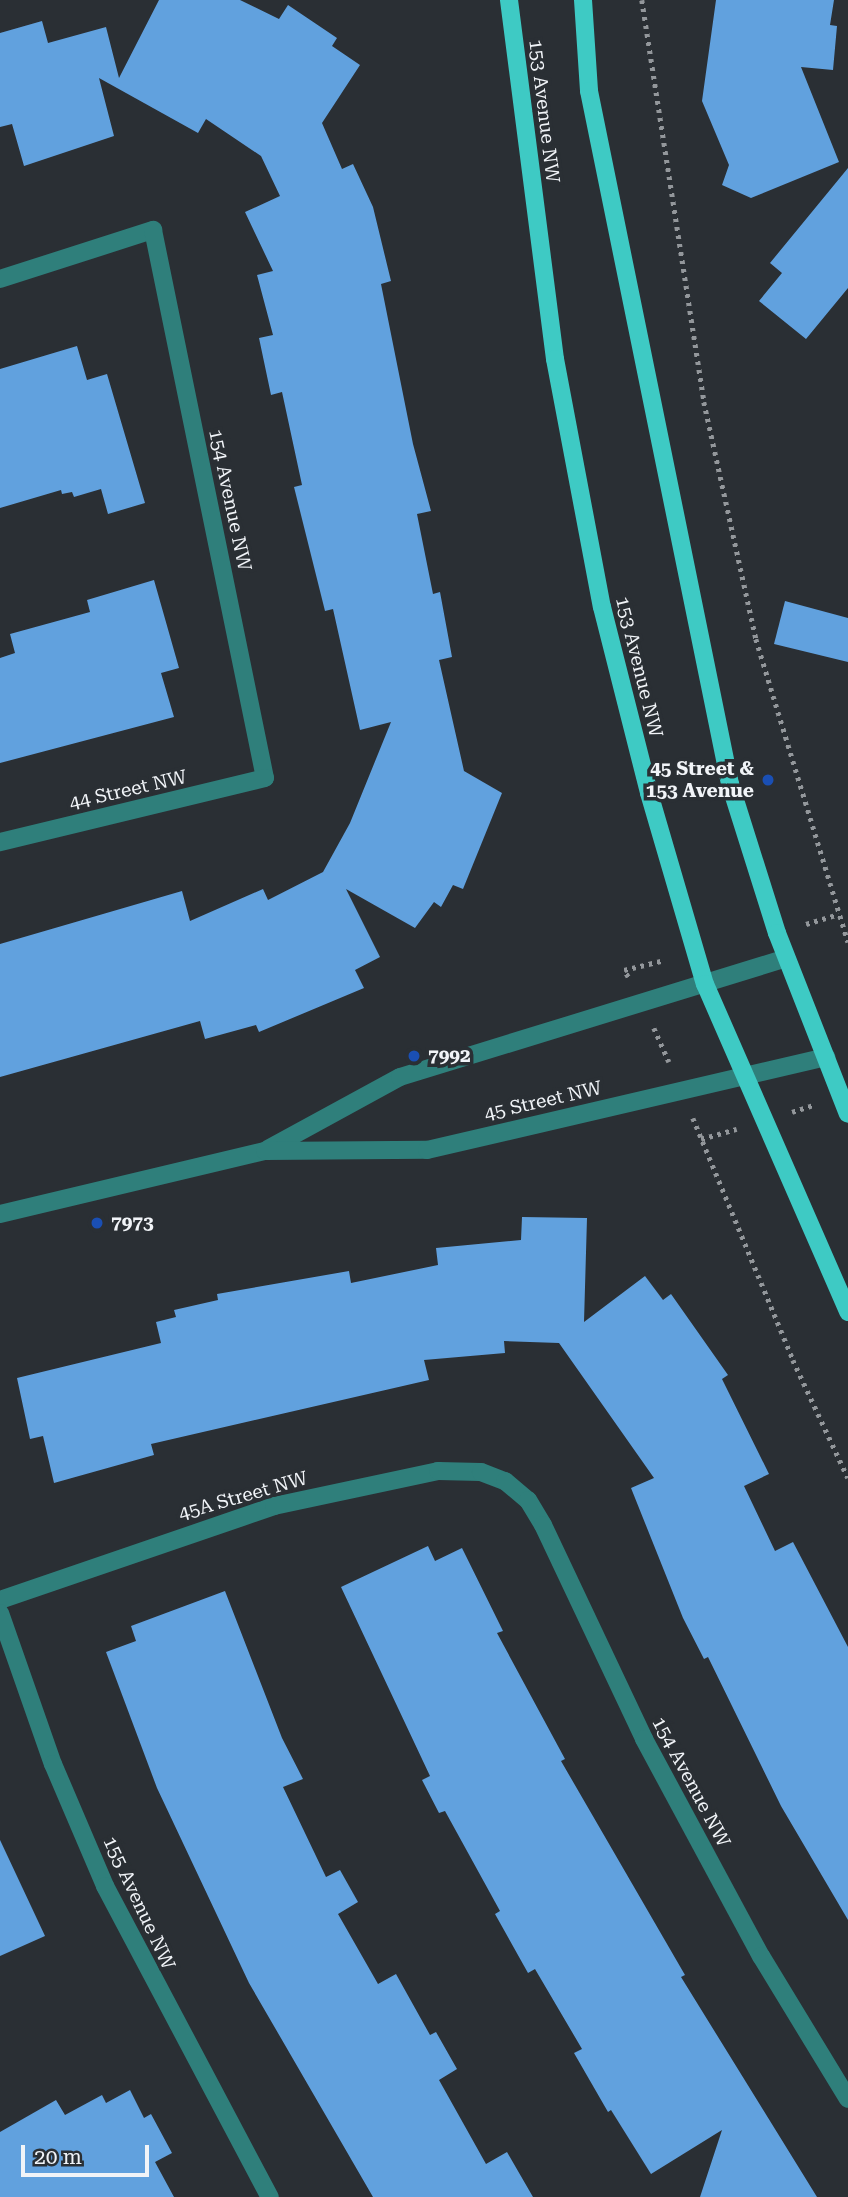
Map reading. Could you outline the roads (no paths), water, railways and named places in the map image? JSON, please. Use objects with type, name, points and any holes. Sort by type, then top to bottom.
[{"type":"main road","name":"153 Avenue NW","points":[[509,0],[555,359],[602,607],[649,793],[705,984],[743,1077],[848,1312]]},
{"type":"main road","points":[[583,0],[589,91],[730,785],[786,958],[848,1114]]},
{"type":"street","name":"154 Avenue NW","points":[[0,279],[153,230],[265,778]]},
{"type":"street","name":"44 Street NW","points":[[0,842],[265,778]]},
{"type":"street","name":"45 Street NW","points":[[265,1151],[400,1077],[786,958]]},
{"type":"street","name":"45 Street NW","points":[[0,1214],[265,1151],[427,1150],[826,1057]]},
{"type":"street","name":"45A Street NW","points":[[0,1600],[274,1506],[438,1471],[481,1472],[505,1481]]},
{"type":"street","name":"154 Avenue NW","points":[[505,1481],[528,1500],[543,1525],[650,1751],[761,1956],[848,2099]]},
{"type":"street","name":"155 Avenue NW","points":[[0,1613],[53,1764],[105,1886],[270,2197]]},
{"type":"place","name":"45 Street & 153 Avenue","points":[[768,780]]},
{"type":"place","name":"7992","points":[[414,1056]]},
{"type":"place","name":"7973","points":[[97,1223]]}]
